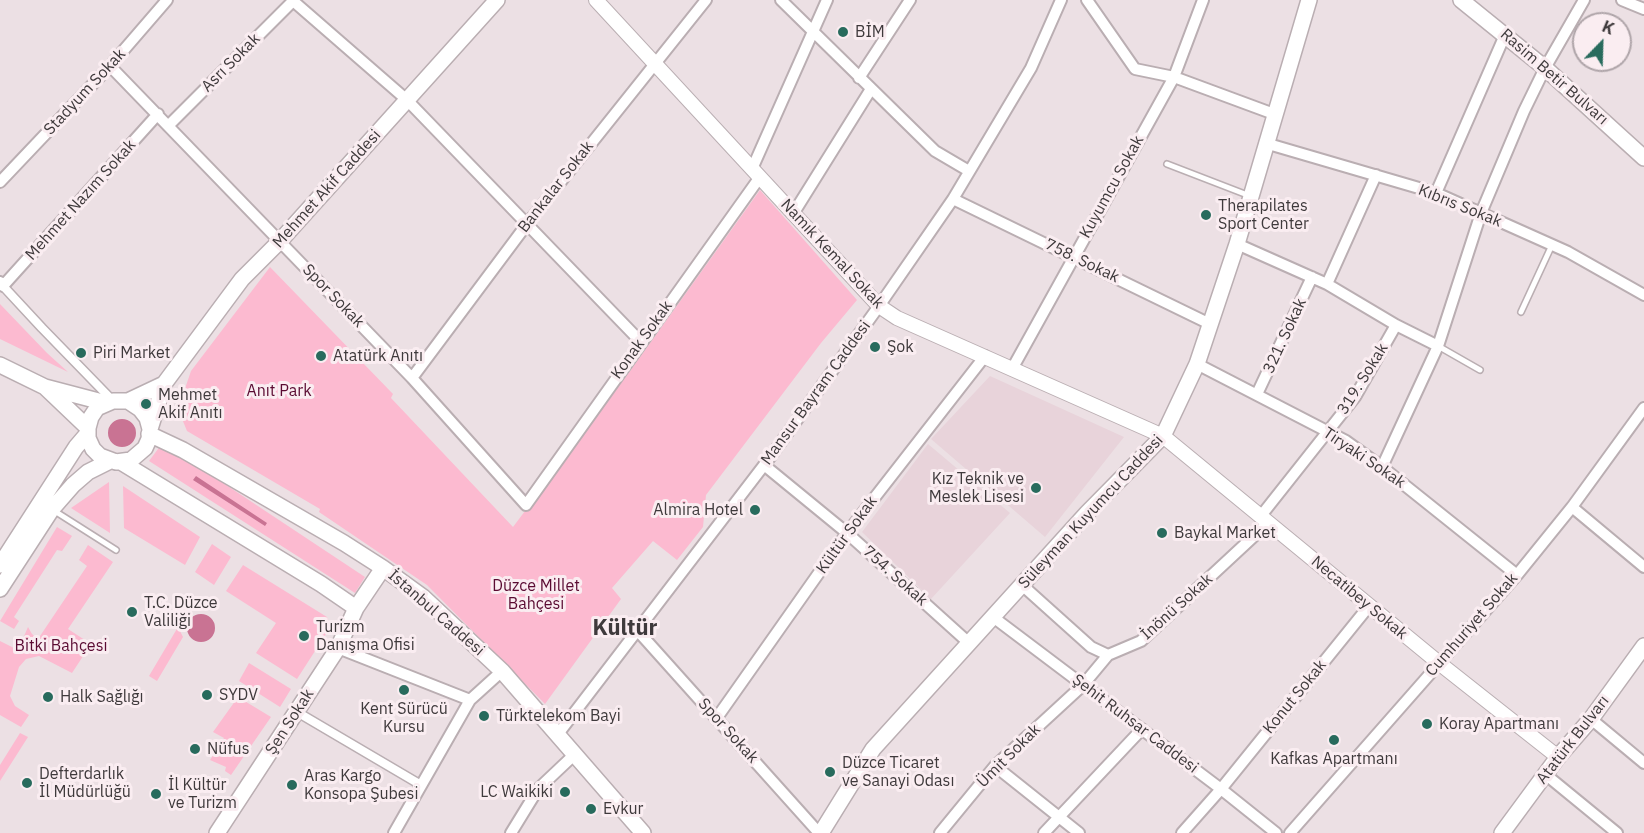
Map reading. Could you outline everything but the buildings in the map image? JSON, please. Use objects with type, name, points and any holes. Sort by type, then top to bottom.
[{"type":"main road","name":"Mehmet Akif Caddesi","points":[[164,384],[242,279],[280,241],[497,0]]},
{"type":"main road","name":"Süleyman Kuyumcu Caddesi","points":[[820,833],[873,749],[1087,513],[1163,436],[1197,364],[1237,244],[1309,0]]},
{"type":"main road","name":"Rasim Betir Bulvarı","points":[[1461,0],[1545,68],[1644,158]]},
{"type":"main road","points":[[0,365],[45,387],[140,409],[147,418],[150,432]]},
{"type":"main road","points":[[0,565],[88,430],[91,417],[97,408],[164,384]]},
{"type":"main road","points":[[0,589],[52,509],[73,485],[88,472],[116,462],[131,460],[145,448],[164,384]]},
{"type":"main road","points":[[45,387],[88,430],[93,448],[100,456],[116,462],[321,584],[356,608]]},
{"type":"main road","name":"İstanbul Caddesi","points":[[150,432],[383,568],[423,597],[502,671],[643,833]]},
{"type":"main road","name":"Şen Sokak","points":[[217,833],[338,648],[356,608],[383,568]]},
{"type":"main road","name":"Atatürk Bulvarı","points":[[1502,833],[1558,757],[1592,719],[1644,646]]},
{"type":"street","name":"Stadyum Sokak","points":[[0,182],[110,66],[167,0]]},
{"type":"street","points":[[293,0],[407,100],[641,342]]},
{"type":"street","name":"Asrı Sokak","points":[[168,126],[293,0]]},
{"type":"street","name":"Namık Kemal Sokak","points":[[596,0],[879,306],[897,318],[1163,436]]},
{"type":"street","name":"Bankalar Sokak","points":[[412,378],[527,224],[706,0]]},
{"type":"street","points":[[781,0],[935,151],[969,171]]},
{"type":"street","name":"Konak Sokak","points":[[526,505],[756,173],[827,0]]},
{"type":"street","points":[[859,78],[910,0]]},
{"type":"street","name":"Mansur Bayram Caddesi","points":[[558,734],[764,465],[953,199],[1031,68],[1061,0]]},
{"type":"street","points":[[1087,0],[1136,69],[1174,77],[1274,114]]},
{"type":"street","name":"Kuyumcu Sokak","points":[[1012,369],[1174,77],[1203,0]]},
{"type":"street","points":[[1382,467],[1438,346],[1481,213],[1524,111],[1545,68],[1584,0]]},
{"type":"street","points":[[1622,0],[1644,9]]},
{"type":"street","points":[[1436,193],[1505,35]]},
{"type":"street","name":"Spor Sokak","points":[[110,66],[412,378],[526,505]]},
{"type":"street","points":[[793,214],[871,89]]},
{"type":"street","name":"Mehmet Nazım Sokak","points":[[2,284],[158,114]]},
{"type":"street","name":"Kıbrıs Sokak","points":[[1265,143],[1436,193],[1552,245],[1644,295]]},
{"type":"street","points":[[1327,284],[1376,175]]},
{"type":"street","name":"758. Sokak","points":[[953,199],[1210,324]]},
{"type":"street","points":[[1237,244],[1327,284],[1396,325],[1438,346]]},
{"type":"street","name":"321. Sokak","points":[[1257,394],[1312,277]]},
{"type":"street","points":[[2,284],[42,328],[116,402]]},
{"type":"street","name":"319. Sokak","points":[[1264,520],[1355,397],[1396,325]]},
{"type":"street","name":"Kültür Sokak","points":[[716,719],[847,533],[985,356]]},
{"type":"street","name":"Tiryaki Sokak","points":[[1197,364],[1346,441],[1382,467],[1516,575]]},
{"type":"street","name":"Cumhuriyet Sokak","points":[[1290,833],[1516,575],[1572,507],[1644,408]]},
{"type":"street","name":"Necatibey Sokak","points":[[1163,436],[1438,663],[1558,757]]},
{"type":"street","name":"754. Sokak","points":[[764,465],[847,533],[969,643]]},
{"type":"street","points":[[1572,507],[1644,567]]},
{"type":"street","name":"İnönü Sokak","points":[[1083,685],[1108,655],[1141,641],[1264,520]]},
{"type":"street","points":[[1022,585],[1091,647],[1108,655]]},
{"type":"street","name":"Konut Sokak","points":[[1182,833],[1221,789],[1369,606]]},
{"type":"street","name":"Şehit Ruhsar Caddesi","points":[[993,617],[1276,833]]},
{"type":"street","name":"Spor Sokak","points":[[637,630],[820,833]]},
{"type":"street","points":[[338,648],[470,700]]},
{"type":"street","points":[[394,833],[470,700],[502,671]]},
{"type":"street","name":"Ümit Sokak","points":[[940,833],[995,766],[1083,685]]},
{"type":"street","points":[[297,712],[421,785]]},
{"type":"street","points":[[1592,719],[1644,763]]},
{"type":"street","points":[[1044,833],[1142,729]]},
{"type":"street","points":[[511,833],[538,789],[575,754]]},
{"type":"street","points":[[995,766],[1079,833]]},
{"type":"street","points":[[1545,774],[1617,833]]},
{"type":"lane","points":[[1167,164],[1250,197]]},
{"type":"lane","points":[[1521,312],[1552,245]]},
{"type":"lane","points":[[1438,346],[1480,370]]},
{"type":"lane","points":[[52,509],[116,550]]},
{"type":"shaded area","name":"Kız Teknik ve Meslek Lisesi","points":[[990,376],[1124,437],[1045,537],[931,439]]},
{"type":"shaded area","points":[[122,419],[132,423],[136,433],[132,443],[122,447],[112,443],[108,433],[112,423]]},
{"type":"shaded area","points":[[928,444],[1010,513],[931,599],[862,532]]},
{"type":"shaded area","points":[[196,476],[267,523],[265,526],[193,480]]},
{"type":"shaded area","points":[[201,614],[211,618],[215,628],[211,638],[201,642],[191,638],[187,628],[191,618]]},
{"type":"green space","name":"Düzce Millet Bahçesi","points":[[760,190],[857,300],[821,343],[706,495],[703,527],[677,560],[653,541],[612,588],[621,599],[545,704],[427,585],[319,512],[320,509],[187,431],[178,409],[191,371],[270,267],[393,394],[391,398],[513,527],[630,371]]},
{"type":"green space","points":[[0,304],[47,353],[68,372],[0,339]]},
{"type":"green space","points":[[161,445],[193,463],[365,577],[355,593],[149,461]]},
{"type":"green space","points":[[109,482],[110,533],[71,508]]},
{"type":"green space","points":[[123,486],[200,537],[185,565],[124,528]]},
{"type":"green space","points":[[57,527],[72,536],[62,551],[57,550],[14,617],[19,621],[14,629],[0,621]]},
{"type":"green space","points":[[212,544],[231,557],[214,585],[195,572]]},
{"type":"green space","name":"Bitki Bahçesi","points":[[88,545],[113,562],[68,629],[91,644],[72,673],[39,656],[26,659],[19,667],[10,696],[15,706],[29,715],[21,727],[0,715],[0,641],[18,650],[28,627],[38,639],[87,566],[79,560]]},
{"type":"green space","points":[[243,565],[327,617],[329,623],[326,634],[297,679],[256,653],[276,623],[226,591]]},
{"type":"green space","name":"Bitki Bahçesi","points":[[178,627],[183,637],[157,681],[149,676]]},
{"type":"green space","points":[[249,663],[291,689],[280,707],[239,681]]},
{"type":"green space","points":[[238,697],[271,717],[231,775],[225,771],[226,767],[210,760],[224,738],[213,732]]},
{"type":"green space","points":[[20,733],[28,737],[0,781],[0,765]]},
{"type":"place","name":"BİM","points":[[843,32]]},
{"type":"place","name":"Therapilates Sport Center","points":[[1206,215]]},
{"type":"place","name":"Şok","points":[[875,347]]},
{"type":"place","name":"Piri Market","points":[[81,353]]},
{"type":"place","name":"Atatürk Anıtı","points":[[321,356]]},
{"type":"place","name":"Mehmet Akif Anıtı","points":[[146,404]]},
{"type":"place","name":"Kız Teknik ve Meslek Lisesi","points":[[1036,488]]},
{"type":"place","name":"Almira Hotel","points":[[755,510]]},
{"type":"place","name":"Baykal Market","points":[[1162,533]]},
{"type":"place","name":"T.C. Düzce Valiliği","points":[[132,612]]},
{"type":"place","name":"Turizm Danışma Ofisi","points":[[304,636]]},
{"type":"place","name":"Kent Sürücü Kursu","points":[[404,690]]},
{"type":"place","name":"SYDV","points":[[207,695]]},
{"type":"place","name":"Halk Sağlığı","points":[[48,697]]},
{"type":"place","name":"Türktelekom Bayi","points":[[484,716]]},
{"type":"place","name":"Koray Apartmanı","points":[[1427,724]]},
{"type":"place","name":"Kafkas Apartmanı","points":[[1334,740]]},
{"type":"place","name":"Nüfus","points":[[195,749]]},
{"type":"place","name":"Düzce Ticaret ve Sanayi Odası","points":[[830,772]]},
{"type":"place","name":"Defterdarlık İl Müdürlüğü","points":[[27,783]]},
{"type":"place","name":"Aras Kargo Konsopa Şubesi","points":[[292,785]]},
{"type":"place","name":"LC Waikiki","points":[[565,792]]},
{"type":"place","name":"İl Kültür ve Turizm","points":[[156,794]]},
{"type":"place","name":"Evkur","points":[[591,809]]},
{"type":"district","name":"Kültür","points":[[625,629]]},
{"type":"park label","name":"Anıt Park","points":[[279,391]]}]
